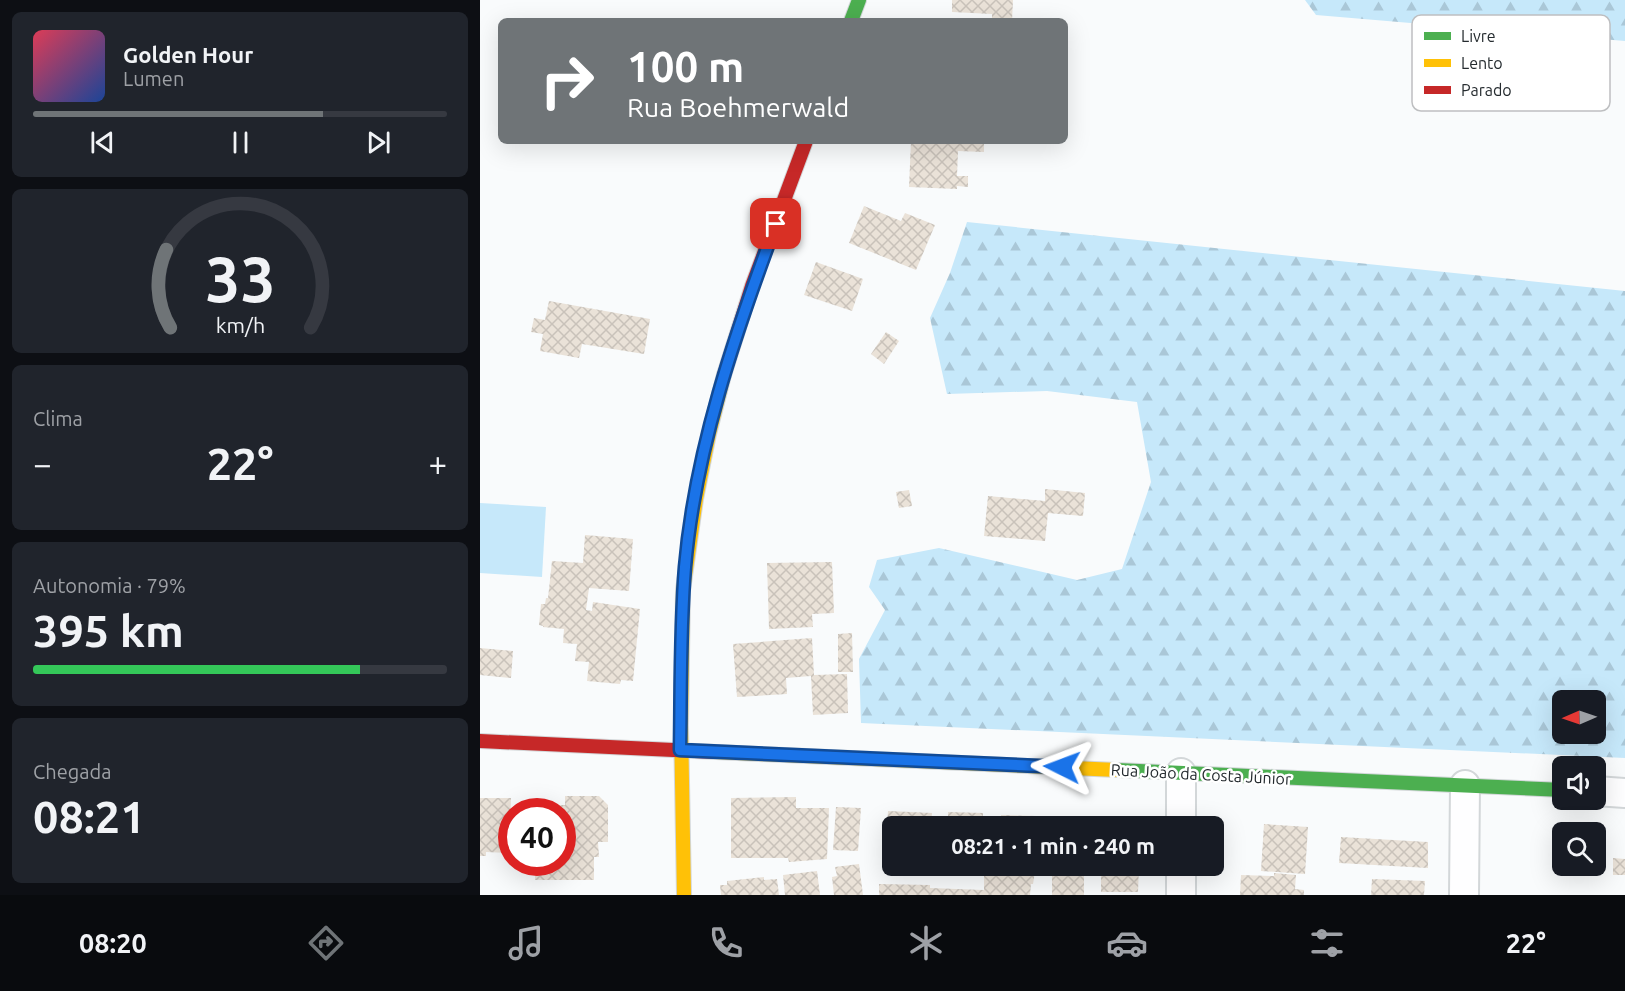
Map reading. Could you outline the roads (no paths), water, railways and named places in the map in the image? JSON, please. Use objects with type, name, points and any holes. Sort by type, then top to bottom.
[{"type":"main road","points":[[852,18],[859,0]]},
{"type":"main road","points":[[684,895],[680,750],[682,619],[685,567],[694,507],[703,458],[745,307],[805,144]]},
{"type":"main road","name":"Rua João da Costa Júnior","points":[[480,741],[1552,789]]},
{"type":"street","points":[[1181,773],[1181,816]]},
{"type":"street","points":[[1464,895],[1465,785]]},
{"type":"street","points":[[1606,792],[1625,793]]},
{"type":"street","points":[[1181,876],[1181,895]]}]
